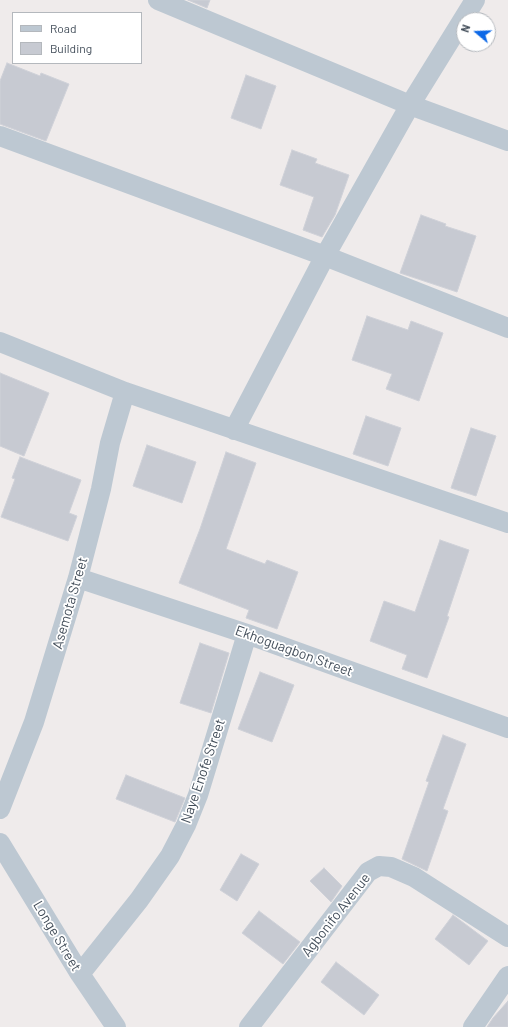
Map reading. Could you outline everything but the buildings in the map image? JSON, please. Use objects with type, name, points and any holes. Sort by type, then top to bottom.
[{"type":"street","points":[[158,0],[410,104],[508,141]]},
{"type":"street","points":[[234,430],[325,256],[410,104],[475,0]]},
{"type":"street","points":[[0,136],[325,256],[508,328]]},
{"type":"street","points":[[0,342],[125,392],[508,523]]},
{"type":"street","name":"Asemota Street","points":[[0,809],[34,722],[78,578],[101,489],[110,443],[125,392]]},
{"type":"street","name":"Ekhoguagbon Street","points":[[78,578],[247,634],[508,728]]},
{"type":"street","name":"Naye Enofe Street","points":[[80,974],[139,900],[170,856],[186,825],[198,795],[247,634]]},
{"type":"street","name":"Longe Street","points":[[0,843],[80,974],[116,1027]]},
{"type":"street","name":"Agbonifo Avenue","points":[[249,1027],[368,872],[380,866],[391,867],[414,877],[508,937]]},
{"type":"street","points":[[473,1027],[508,976]]}]
